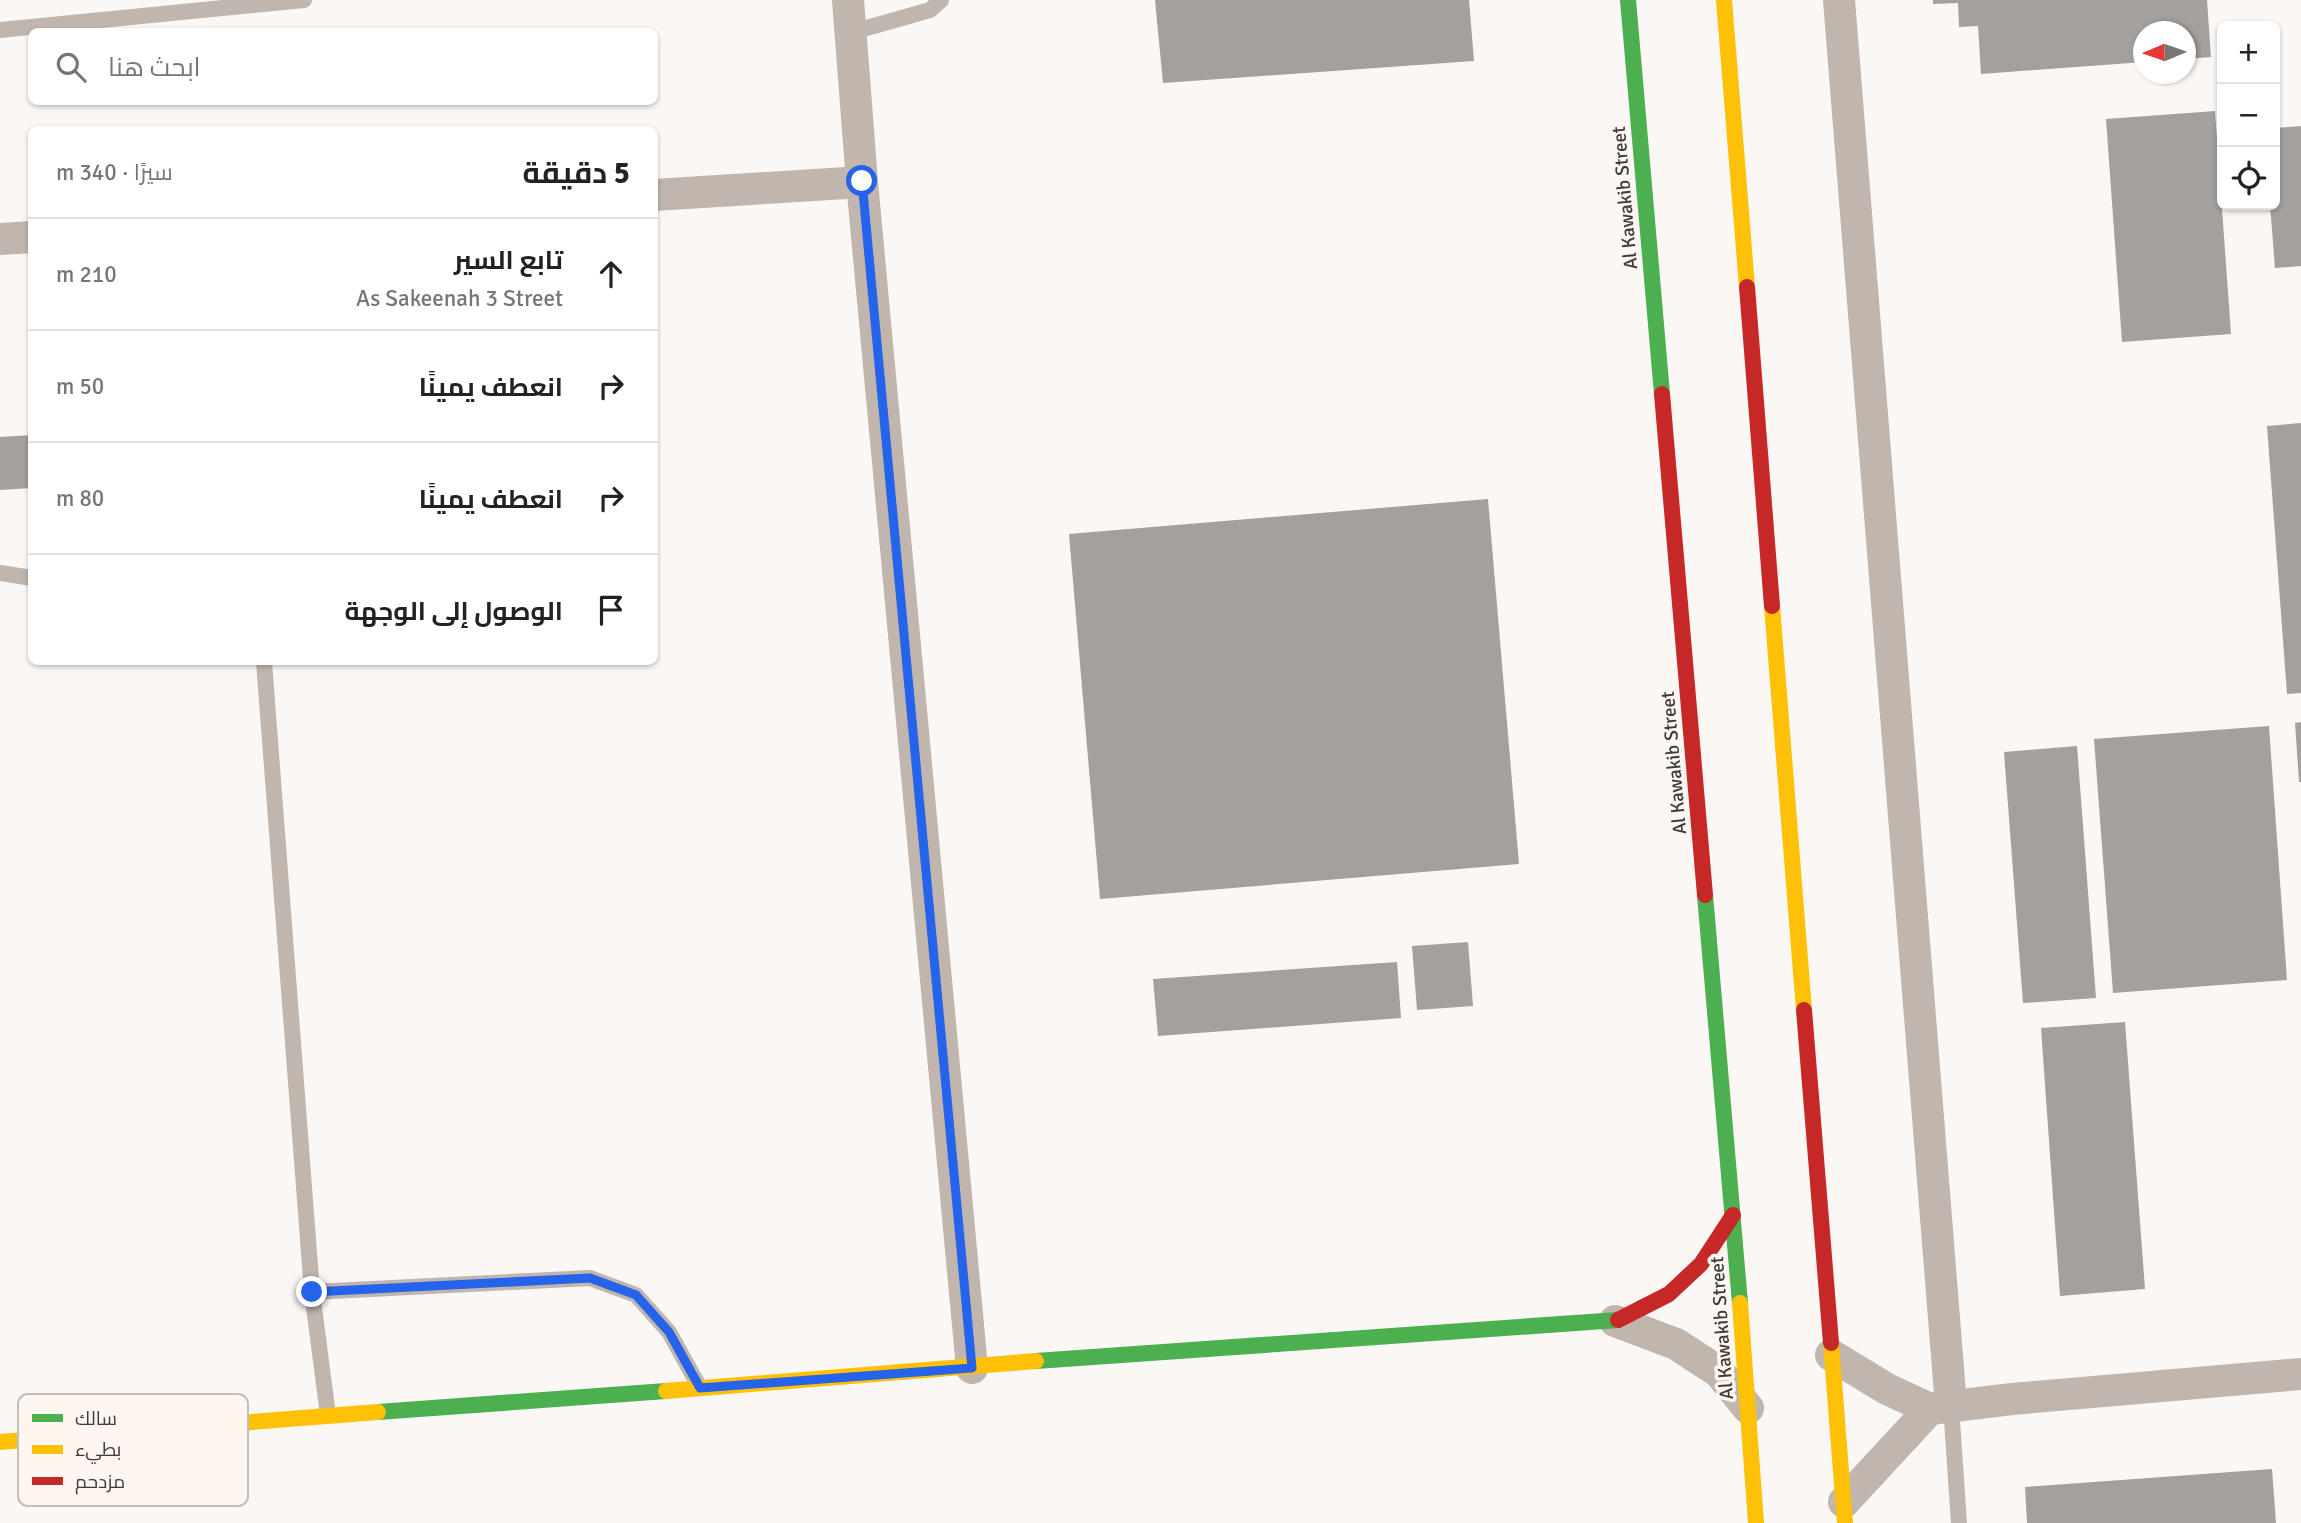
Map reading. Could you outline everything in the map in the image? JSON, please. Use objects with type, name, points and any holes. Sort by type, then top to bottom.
[{"type":"street","points":[[848,0],[862,181],[972,1368]]},
{"type":"street","name":"Al Kawakib Street","points":[[1628,0],[1733,1214],[1756,1523]]},
{"type":"street","points":[[1724,0],[1845,1512]]},
{"type":"street","points":[[1839,0],[1940,1408],[1845,1512]]},
{"type":"street","points":[[658,195],[862,181]]},
{"type":"street","points":[[0,239],[28,237]]},
{"type":"street","points":[[248,1422],[485,1407],[700,1388],[1615,1321],[1669,1294],[1701,1264],[1733,1214]]},
{"type":"street","points":[[1615,1321],[1676,1344],[1719,1372],[1748,1408]]},
{"type":"street","points":[[1831,1355],[1887,1389],[1940,1408],[2301,1374]]},
{"type":"street","points":[[0,1442],[18,1441]]},
{"type":"lane","points":[[0,30],[304,0]]},
{"type":"lane","points":[[849,33],[930,10],[941,0]]},
{"type":"lane","points":[[0,573],[28,577]]},
{"type":"lane","points":[[264,665],[312,1292],[328,1415]]},
{"type":"lane","points":[[312,1292],[590,1278],[636,1295],[669,1332],[700,1388]]},
{"type":"lane","points":[[1940,1408],[1959,1523]]},
{"type":"building","points":[[1155,0],[1469,0],[1474,61],[1163,83]]},
{"type":"building","points":[[1933,0],[2207,0],[2211,57],[2196,58],[2196,21],[2133,21],[2133,63],[1981,74],[1978,26],[1959,27],[1958,3],[1933,4]]},
{"type":"building","points":[[2215,111],[2217,210],[2222,210],[2231,334],[2122,342],[2106,119]]},
{"type":"building","points":[[2301,126],[2301,266],[2275,268],[2270,210],[2280,210],[2280,128]]},
{"type":"building","points":[[2301,423],[2301,693],[2287,694],[2267,426]]},
{"type":"building","points":[[28,435],[28,488],[0,490],[0,437]]},
{"type":"building","points":[[1488,499],[1519,864],[1100,899],[1069,534]]},
{"type":"building","points":[[2301,722],[2301,782],[2299,782],[2295,723]]},
{"type":"building","points":[[2269,726],[2287,980],[2113,993],[2094,739]]},
{"type":"building","points":[[2077,746],[2096,998],[2023,1003],[2004,752]]},
{"type":"building","points":[[1468,942],[1473,1006],[1417,1010],[1412,946]]},
{"type":"building","points":[[1397,962],[1401,1018],[1158,1036],[1153,979]]},
{"type":"building","points":[[2125,1022],[2145,1289],[2060,1296],[2041,1028]]},
{"type":"building","points":[[2272,1469],[2276,1523],[2027,1523],[2025,1487]]},
{"type":"traffic: fast","points":[[1628,0],[1662,394]]},
{"type":"traffic: fast","points":[[1705,895],[1740,1303]]},
{"type":"traffic: fast","points":[[1036,1361],[1618,1320]]},
{"type":"traffic: fast","points":[[378,1412],[666,1391]]},
{"type":"traffic: slow","points":[[1724,0],[1747,287]]},
{"type":"traffic: slow","points":[[1772,606],[1804,1010]]},
{"type":"traffic: slow","points":[[1740,1303],[1756,1523]]},
{"type":"traffic: slow","points":[[1831,1343],[1845,1523]]},
{"type":"traffic: slow","points":[[666,1391],[1036,1361]]},
{"type":"traffic: slow","points":[[248,1422],[378,1412]]},
{"type":"traffic: slow","points":[[0,1442],[18,1441]]},
{"type":"traffic: jam","points":[[1747,287],[1772,606]]},
{"type":"traffic: jam","points":[[1662,394],[1705,895]]},
{"type":"traffic: jam","points":[[1804,1010],[1831,1343]]},
{"type":"traffic: jam","points":[[1618,1320],[1669,1294],[1701,1264],[1733,1215]]},
{"type":"route","points":[[312,1292],[590,1278],[636,1295],[669,1332],[700,1388],[925,1369],[972,1368],[862,181]]}]
